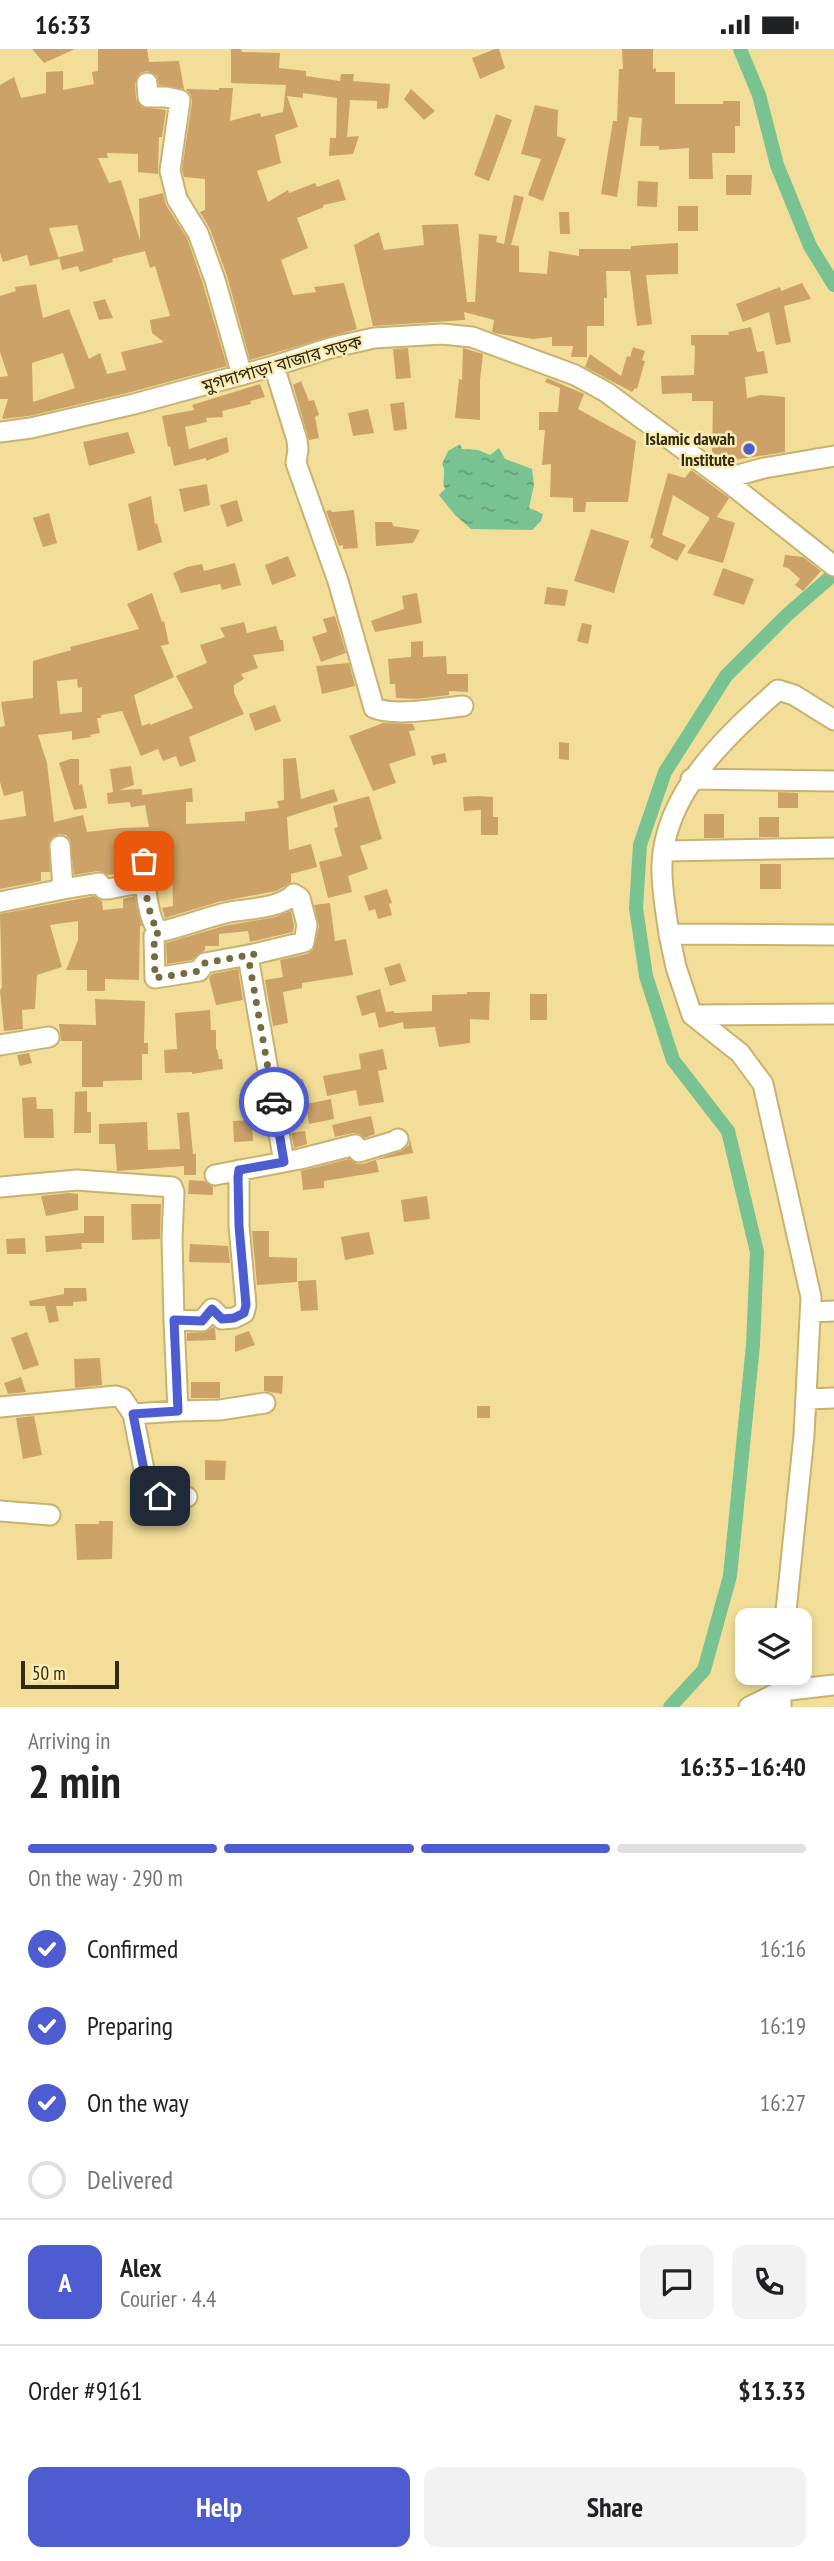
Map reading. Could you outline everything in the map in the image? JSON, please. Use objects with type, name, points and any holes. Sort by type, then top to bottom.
[{"type":"street","points":[[147,83],[148,97],[180,100],[170,171],[177,199],[198,233],[215,280],[242,375]]},
{"type":"street","name":"মুগদাপাড়া বাজার সড়ক","points":[[0,432],[31,428],[134,404],[374,338],[442,334],[472,337],[575,375],[606,392],[724,479],[834,566]]},
{"type":"street","points":[[274,366],[299,450],[296,463],[338,581],[374,708],[380,711],[412,711],[463,706]]},
{"type":"street","points":[[724,479],[764,468],[834,456]]},
{"type":"street","points":[[786,1608],[806,1399],[811,1297],[764,1084],[740,1052],[692,1015],[676,967],[663,892],[664,851],[674,818],[691,779],[737,726],[778,690],[794,695],[834,720]]},
{"type":"street","points":[[691,779],[834,781]]},
{"type":"street","points":[[60,846],[63,889]]},
{"type":"street","points":[[664,851],[834,848]]},
{"type":"street","points":[[145,850],[145,881],[155,927],[159,932]]},
{"type":"street","points":[[0,902],[92,883],[99,883],[104,889],[108,889],[145,881]]},
{"type":"street","points":[[294,894],[300,898],[307,925],[304,942],[254,954],[205,963],[199,971],[155,978],[154,936],[159,932],[229,912],[276,903],[289,899],[294,894]]},
{"type":"street","points":[[669,934],[834,935]]},
{"type":"street","points":[[254,954],[249,961],[284,1162]]},
{"type":"street","points":[[692,1015],[834,1014]]},
{"type":"street","points":[[0,1045],[49,1037]]},
{"type":"street","points":[[215,1175],[355,1145],[359,1152],[398,1139]]},
{"type":"street","points":[[174,1320],[202,1321],[212,1309],[222,1319],[234,1318],[244,1313],[246,1305],[239,1226],[239,1170]]},
{"type":"street","points":[[0,1187],[77,1180],[172,1187],[178,1411]]},
{"type":"street","points":[[811,1312],[834,1311]]},
{"type":"street","points":[[0,1407],[116,1396],[126,1402],[133,1414],[147,1485],[160,1496],[187,1497]]},
{"type":"street","points":[[806,1399],[834,1398]]},
{"type":"street","points":[[133,1414],[220,1410],[265,1403]]},
{"type":"street","points":[[0,1511],[50,1515]]},
{"type":"street","points":[[748,1707],[780,1690],[834,1685]]},
{"type":"water","points":[[460,444],[462,449],[478,450],[490,455],[499,448],[505,459],[532,469],[534,485],[529,508],[543,514],[541,521],[532,530],[471,529],[455,515],[439,495],[445,489],[442,464],[448,451]]},
{"type":"building","points":[[32,49],[75,49],[44,63]]},
{"type":"building","points":[[98,49],[147,49],[149,62],[179,61],[184,89],[159,85],[157,76],[147,71],[140,73],[135,83],[136,99],[142,107],[166,110],[162,137],[159,137],[158,174],[138,172],[138,154],[107,153],[108,158],[98,158],[109,183],[121,180],[140,240],[139,199],[163,193],[166,205],[187,238],[227,366],[131,392],[29,416],[2,419],[8,399],[0,399],[0,377],[8,376],[0,352],[0,296],[16,291],[15,287],[36,284],[43,318],[69,309],[89,359],[100,353],[107,374],[126,370],[121,352],[164,342],[152,333],[150,320],[170,316],[155,266],[150,268],[145,251],[112,259],[113,262],[80,272],[78,266],[62,270],[59,257],[84,251],[77,225],[49,228],[59,259],[30,266],[27,255],[3,262],[0,253],[0,85],[14,77],[21,98],[46,93],[46,72],[63,71],[63,90],[94,84],[92,72],[98,71]],"holes":[[[63,353],[75,388],[33,402],[32,363]]]},
{"type":"building","points":[[231,49],[280,53],[279,68],[306,71],[306,76],[340,81],[341,74],[354,74],[353,81],[390,84],[388,108],[377,109],[377,101],[350,100],[347,137],[359,136],[353,154],[329,156],[330,138],[336,138],[337,98],[303,93],[303,98],[287,96],[298,127],[275,135],[281,163],[257,171],[268,202],[288,190],[289,193],[315,183],[317,187],[339,179],[346,200],[323,205],[324,207],[297,218],[308,248],[281,260],[293,295],[316,292],[314,287],[344,283],[357,329],[250,360],[227,276],[210,229],[200,212],[205,210],[205,179],[184,177],[182,170],[192,102],[186,89],[233,88],[230,121],[260,113],[261,117],[283,112],[286,85],[231,83]]},
{"type":"building","points":[[499,49],[505,68],[480,79],[472,58]]},
{"type":"building","points":[[622,49],[653,49],[653,69],[656,68],[656,72],[675,72],[675,104],[723,104],[723,101],[740,101],[740,126],[735,126],[735,153],[712,153],[713,179],[689,179],[689,148],[659,150],[659,146],[640,146],[642,118],[629,117],[617,197],[601,194],[613,121],[617,121],[619,69],[623,69]]},
{"type":"building","points":[[411,89],[435,111],[424,120],[404,99]]},
{"type":"building","points":[[535,105],[558,110],[557,136],[566,139],[543,201],[528,195],[541,159],[521,154]]},
{"type":"building","points":[[496,114],[512,120],[489,181],[474,175]]},
{"type":"building","points":[[726,175],[752,175],[751,195],[726,195]]},
{"type":"building","points":[[638,181],[658,182],[657,207],[637,206]]},
{"type":"building","points":[[514,195],[524,197],[511,245],[519,246],[519,272],[547,274],[549,251],[579,256],[579,249],[631,249],[631,246],[678,243],[678,274],[646,275],[652,324],[637,326],[630,271],[606,271],[604,326],[587,326],[587,357],[571,357],[573,346],[552,346],[552,337],[533,339],[492,332],[494,320],[464,312],[465,320],[373,326],[354,245],[379,232],[384,250],[424,245],[422,225],[458,224],[467,302],[475,302],[479,234],[497,236],[496,242],[504,244]]},
{"type":"building","points":[[678,206],[698,206],[698,231],[678,231]]},
{"type":"building","points":[[559,212],[569,212],[570,234],[560,234]]},
{"type":"building","points":[[802,283],[811,299],[784,306],[791,342],[776,345],[769,312],[743,322],[736,304],[780,287],[781,291]]},
{"type":"building","points":[[105,299],[113,318],[99,320],[93,302]]},
{"type":"building","points":[[751,327],[757,352],[764,351],[768,373],[745,377],[747,398],[761,395],[785,397],[785,452],[722,462],[712,455],[713,401],[692,401],[692,393],[662,394],[661,376],[694,375],[695,346],[691,345],[691,335],[729,335],[728,332]]},
{"type":"building","points":[[633,347],[645,351],[642,360],[645,361],[637,389],[632,392],[585,367],[590,354],[621,376],[627,356],[630,357]]},
{"type":"building","points":[[408,348],[411,378],[396,379],[393,349]]},
{"type":"building","points":[[463,348],[483,354],[480,420],[455,418],[459,379],[462,380]]},
{"type":"building","points":[[547,378],[584,394],[578,409],[636,441],[628,502],[586,502],[585,512],[573,512],[573,498],[550,497],[551,464],[542,465],[545,430],[539,430],[539,412],[558,412],[560,388],[545,382]]},
{"type":"building","points":[[301,381],[309,401],[314,400],[319,415],[315,417],[319,438],[309,440],[293,385]]},
{"type":"building","points":[[260,384],[265,397],[250,401],[251,404],[222,411],[223,417],[206,418],[207,422],[185,427],[189,449],[227,437],[229,452],[206,461],[206,458],[174,466],[162,416],[194,410],[192,405]]},
{"type":"building","points":[[404,402],[407,429],[394,431],[390,404]]},
{"type":"building","points":[[368,409],[374,433],[353,436],[348,413]]},
{"type":"building","points":[[128,432],[135,453],[89,466],[83,442]]},
{"type":"building","points":[[691,470],[729,498],[717,517],[735,523],[723,563],[687,553],[710,518],[673,495],[662,535],[686,545],[677,561],[650,547],[654,539],[650,538],[668,473],[685,478]]},
{"type":"building","points":[[207,484],[210,505],[184,512],[179,489]]},
{"type":"building","points":[[151,496],[155,524],[157,523],[162,542],[138,551],[128,504]]},
{"type":"building","points":[[237,500],[243,521],[227,527],[220,505]]},
{"type":"building","points":[[354,510],[358,548],[343,549],[343,545],[339,546],[326,511]]},
{"type":"building","points":[[49,513],[57,543],[43,547],[33,518]]},
{"type":"building","points":[[375,522],[392,522],[393,526],[420,530],[413,543],[376,546]]},
{"type":"building","points":[[591,529],[629,541],[614,593],[574,581]]},
{"type":"building","points":[[785,555],[803,557],[821,571],[803,591],[795,585],[800,579],[783,567]]},
{"type":"building","points":[[288,556],[296,576],[272,585],[265,565]]},
{"type":"building","points":[[235,563],[241,585],[222,590],[220,584],[181,593],[173,573],[202,564],[204,571]]},
{"type":"building","points":[[723,568],[754,579],[744,605],[713,595]]},
{"type":"building","points":[[547,587],[568,590],[565,606],[544,604]]},
{"type":"building","points":[[152,593],[162,622],[164,621],[169,644],[161,646],[174,677],[134,695],[142,726],[193,708],[176,676],[207,663],[200,645],[225,637],[220,628],[244,622],[247,633],[276,626],[280,640],[283,640],[284,651],[253,655],[258,668],[241,674],[244,679],[234,685],[234,693],[244,714],[189,737],[196,761],[180,767],[176,756],[163,761],[158,749],[141,756],[122,711],[97,718],[100,733],[90,735],[91,737],[72,740],[72,731],[38,735],[47,763],[54,822],[83,815],[87,832],[149,827],[145,805],[131,807],[130,802],[108,804],[107,793],[113,792],[110,769],[131,766],[134,785],[119,790],[142,789],[142,795],[192,788],[193,802],[186,802],[186,824],[245,821],[245,812],[279,808],[277,801],[284,800],[283,759],[296,758],[301,799],[334,789],[338,801],[287,817],[289,850],[311,844],[317,867],[291,874],[291,883],[276,891],[218,902],[165,918],[162,908],[173,906],[172,873],[158,873],[157,844],[146,838],[135,843],[133,872],[108,875],[98,871],[74,875],[70,840],[66,835],[58,834],[49,841],[50,872],[41,872],[41,881],[0,889],[0,820],[26,816],[23,791],[4,796],[0,782],[0,727],[5,726],[1,702],[33,698],[33,661],[71,650],[70,647],[139,629],[127,604]],"holes":[[[77,679],[78,688],[82,687],[82,712],[60,714],[57,681]]]},
{"type":"building","points":[[417,593],[422,623],[375,632],[371,621],[404,609],[402,596]]},
{"type":"building","points":[[335,616],[346,653],[321,662],[312,637],[327,632],[323,619]]},
{"type":"building","points":[[582,623],[592,625],[588,644],[577,641]]},
{"type":"building","points":[[423,641],[423,657],[446,656],[447,674],[468,674],[468,692],[449,691],[449,695],[417,699],[396,698],[395,684],[390,684],[388,659],[411,657],[411,642]]},
{"type":"building","points":[[349,663],[355,686],[322,694],[316,666]]},
{"type":"building","points":[[275,705],[281,721],[255,731],[249,714]]},
{"type":"building","points":[[383,723],[413,724],[415,730],[409,731],[416,755],[389,764],[396,783],[373,791],[349,736]]},
{"type":"building","points":[[559,742],[569,743],[569,760],[559,759]]},
{"type":"building","points":[[445,753],[447,762],[433,765],[431,756]]},
{"type":"building","points":[[79,759],[79,785],[82,784],[87,808],[74,810],[59,763]]},
{"type":"building","points":[[778,792],[798,793],[798,808],[778,808]]},
{"type":"building","points":[[369,796],[382,839],[360,846],[368,869],[348,876],[352,892],[328,898],[319,862],[342,856],[334,828],[338,827],[333,806]]},
{"type":"building","points":[[463,797],[493,797],[493,817],[498,817],[498,835],[481,835],[481,810],[464,811]]},
{"type":"building","points":[[704,814],[724,814],[724,838],[704,838]]},
{"type":"building","points":[[759,817],[779,817],[779,837],[759,837]]},
{"type":"building","points":[[760,864],[781,864],[781,889],[760,889]]},
{"type":"building","points":[[387,889],[392,903],[389,904],[392,915],[378,919],[375,909],[369,911],[364,896]]},
{"type":"building","points":[[94,896],[102,901],[103,910],[123,908],[123,899],[135,896],[142,926],[139,980],[105,979],[105,991],[87,991],[87,970],[66,970],[78,940],[78,921],[50,925],[62,967],[37,975],[35,1009],[22,1010],[23,1029],[4,1031],[0,990],[0,914]]},
{"type":"building","points":[[330,903],[335,941],[346,939],[353,975],[302,983],[302,988],[283,992],[288,1023],[273,1026],[265,980],[283,977],[280,960],[313,950],[319,927],[314,905]]},
{"type":"building","points":[[291,911],[293,932],[250,942],[248,931],[219,934],[219,946],[205,946],[205,950],[192,960],[167,964],[166,943]]},
{"type":"building","points":[[400,963],[406,981],[390,986],[384,968]]},
{"type":"building","points":[[238,969],[243,1000],[216,1005],[209,978],[212,974]]},
{"type":"building","points":[[380,989],[386,1012],[394,1013],[432,1011],[432,995],[490,992],[489,1020],[470,1019],[470,1043],[439,1047],[435,1027],[404,1029],[403,1022],[379,1028],[375,1012],[362,1016],[356,996]]},
{"type":"building","points":[[530,994],[547,994],[547,1020],[530,1020]]},
{"type":"building","points":[[95,999],[145,1001],[144,1043],[148,1043],[148,1054],[142,1054],[142,1080],[103,1081],[103,1087],[82,1087],[82,1041],[61,1041],[59,1024],[96,1025]]},
{"type":"building","points":[[210,1010],[211,1030],[216,1030],[216,1049],[219,1059],[222,1059],[223,1069],[192,1074],[165,1073],[164,1050],[177,1049],[175,1013]]},
{"type":"building","points":[[383,1049],[387,1069],[378,1071],[384,1102],[359,1106],[356,1090],[327,1096],[323,1076],[361,1069],[359,1054]]},
{"type":"building","points":[[29,1053],[32,1063],[20,1066],[17,1055]]},
{"type":"building","points":[[303,1079],[308,1103],[287,1107],[283,1083]]},
{"type":"building","points":[[87,1091],[91,1133],[74,1133],[75,1092]]},
{"type":"building","points":[[36,1097],[37,1109],[53,1109],[54,1138],[24,1138],[22,1098]]},
{"type":"building","points":[[331,1099],[334,1119],[309,1124],[306,1104]]},
{"type":"building","points":[[189,1112],[193,1154],[196,1154],[196,1175],[184,1175],[184,1166],[117,1171],[115,1144],[99,1144],[99,1124],[147,1122],[148,1150],[180,1149],[177,1113]]},
{"type":"building","points":[[371,1116],[375,1134],[364,1138],[353,1133],[335,1137],[332,1125]]},
{"type":"building","points":[[252,1120],[253,1141],[234,1142],[233,1121]]},
{"type":"building","points":[[305,1131],[307,1144],[294,1148],[291,1133]]},
{"type":"building","points":[[410,1139],[413,1153],[376,1160],[379,1172],[324,1181],[324,1188],[303,1190],[301,1171],[349,1159],[363,1164],[401,1151],[409,1145]]},
{"type":"building","points":[[189,1180],[204,1181],[213,1187],[213,1195],[188,1194]]},
{"type":"building","points":[[78,1194],[78,1210],[46,1216],[41,1196]]},
{"type":"building","points":[[427,1196],[430,1219],[404,1222],[401,1200]]},
{"type":"building","points":[[131,1204],[161,1204],[160,1239],[132,1240]]},
{"type":"building","points":[[84,1216],[104,1216],[104,1243],[81,1243],[82,1249],[46,1252],[45,1236],[84,1233]]},
{"type":"building","points":[[252,1231],[269,1231],[269,1257],[297,1258],[297,1282],[257,1285]]},
{"type":"building","points":[[369,1232],[374,1254],[345,1260],[341,1237]]},
{"type":"building","points":[[25,1238],[26,1254],[7,1254],[6,1239]]},
{"type":"building","points":[[190,1244],[228,1246],[230,1263],[189,1262]]},
{"type":"building","points":[[316,1280],[318,1310],[301,1311],[298,1281]]},
{"type":"building","points":[[64,1288],[86,1288],[87,1301],[73,1302],[73,1306],[56,1306],[59,1321],[49,1323],[45,1306],[30,1306],[29,1301],[64,1294]]},
{"type":"building","points":[[213,1327],[216,1340],[187,1341],[187,1333],[206,1332]]},
{"type":"building","points":[[249,1331],[255,1345],[235,1352],[235,1336]]},
{"type":"building","points":[[27,1332],[39,1365],[23,1370],[11,1338]]},
{"type":"building","points":[[100,1358],[102,1385],[75,1388],[74,1359]]},
{"type":"building","points":[[264,1376],[283,1376],[282,1394],[264,1391]]},
{"type":"building","points":[[21,1377],[26,1392],[8,1394],[4,1383]]},
{"type":"building","points":[[191,1382],[220,1382],[220,1398],[191,1398]]},
{"type":"building","points":[[477,1406],[490,1406],[490,1418],[477,1418]]},
{"type":"building","points":[[34,1416],[42,1455],[23,1459],[16,1418]]},
{"type":"building","points":[[205,1460],[226,1461],[225,1480],[205,1480]]},
{"type":"building","points":[[99,1521],[113,1521],[112,1559],[77,1560],[75,1524],[99,1524]]},
{"type":"waterway","points":[[740,49],[759,95],[777,165],[810,246],[834,285]]},
{"type":"waterway","points":[[670,1707],[704,1670],[730,1576],[753,1345],[757,1252],[728,1131],[673,1060],[646,976],[636,908],[640,845],[665,772],[726,676],[788,614],[834,574]]},
{"type":"way so far","points":[[144,861],[148,902],[159,932],[154,936],[155,978],[199,971],[205,963],[254,954],[249,961],[274,1102]]},
{"type":"place","name":"Islamic dawah Institute","points":[[749,449]]},
{"type":"route","points":[[160,1496],[147,1485],[133,1414],[178,1411],[174,1320],[202,1321],[212,1309],[222,1319],[234,1318],[244,1313],[246,1305],[238,1177],[239,1170],[284,1162],[274,1102]]}]
